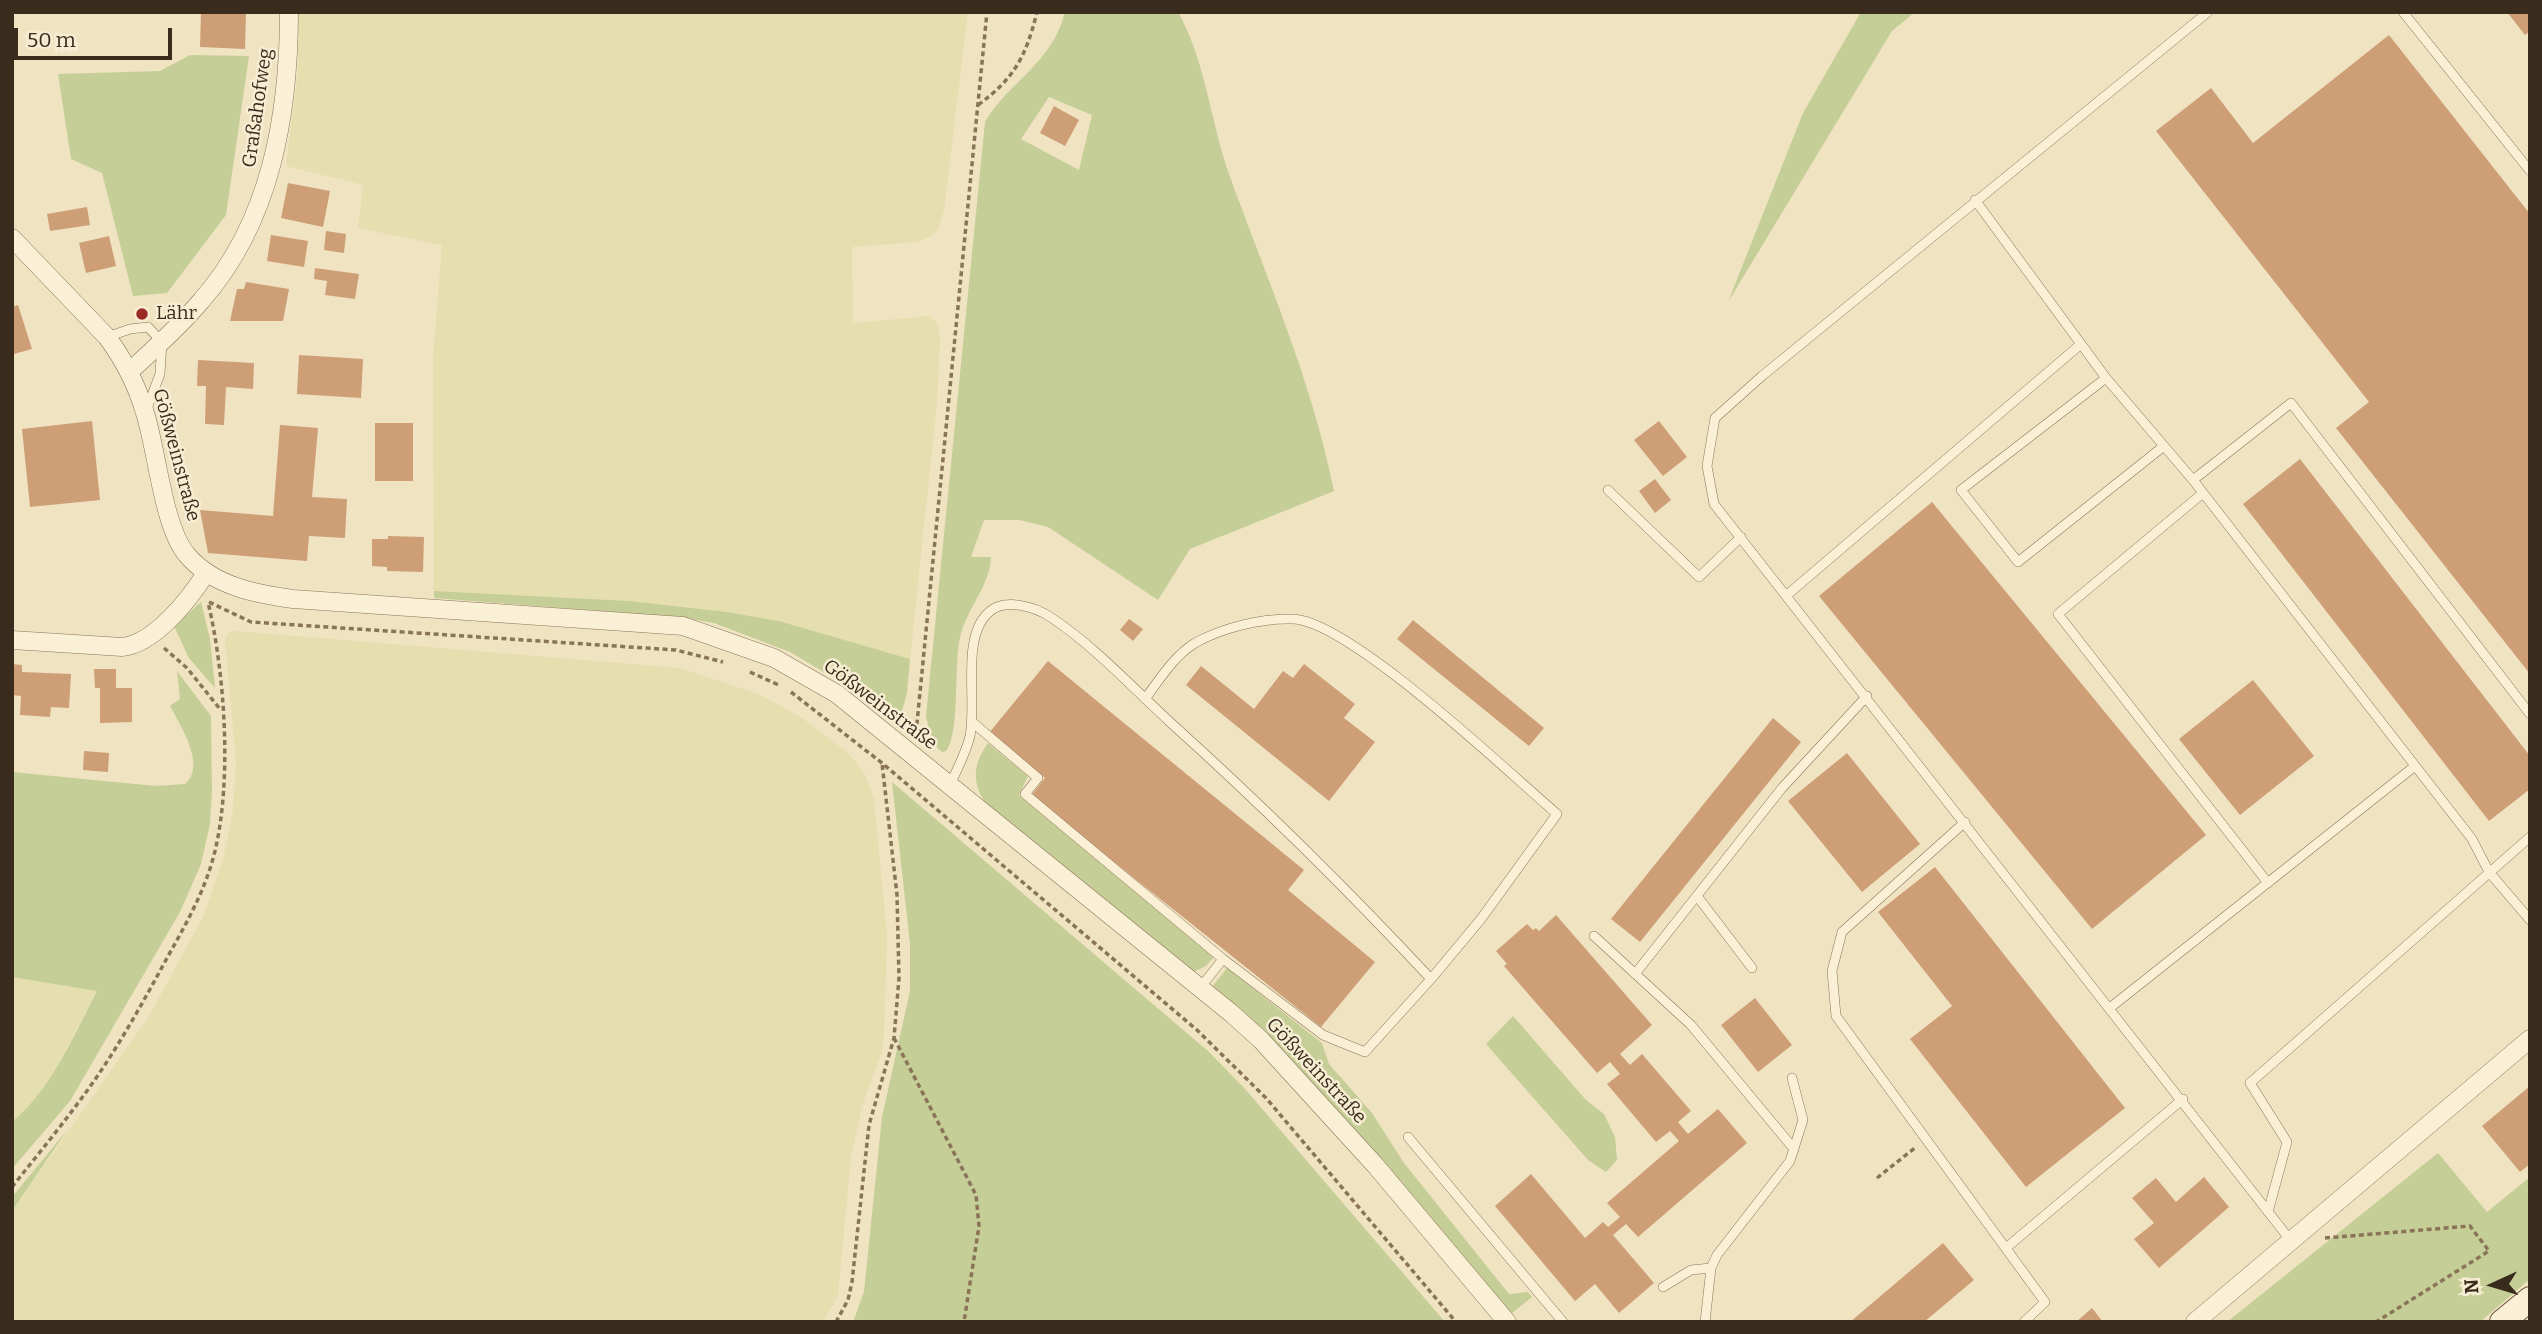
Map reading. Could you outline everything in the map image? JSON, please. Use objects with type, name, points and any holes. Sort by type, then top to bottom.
[{"type":"main road","points":[[2502,1322],[2530,1298]]},
{"type":"street","name":"Graßahofweg","points":[[129,372],[202,300],[225,270],[252,222],[270,177],[283,110],[289,12]]},
{"type":"street","name":"Gößweinstraße","points":[[12,238],[107,337],[129,372],[145,413],[173,529],[187,556],[206,573],[240,589],[293,599],[683,626],[735,642],[806,675],[884,729],[1261,1040],[1375,1165],[1507,1322]]},
{"type":"street","points":[[12,640],[122,648],[136,646],[151,637],[206,573]]},
{"type":"street","points":[[2195,1322],[2530,1039]]},
{"type":"lane","points":[[2208,12],[1762,376],[1715,418],[1707,466],[1714,503],[2183,1099],[2291,1241]]},
{"type":"lane","points":[[2403,12],[2530,171]]},
{"type":"lane","points":[[1976,200],[2106,378],[2193,480],[2472,839],[2490,872],[2530,920]]},
{"type":"lane","points":[[107,337],[130,329],[148,327],[162,342],[160,374],[145,413]]},
{"type":"lane","points":[[1787,595],[2081,344]]},
{"type":"lane","points":[[2106,378],[1961,490],[2018,562],[2164,446]]},
{"type":"lane","points":[[2193,480],[2291,403],[2530,714]]},
{"type":"lane","points":[[1608,490],[1699,577],[1741,537]]},
{"type":"lane","points":[[2203,493],[2058,614],[2268,883]]},
{"type":"lane","points":[[950,785],[970,737],[972,649],[978,627],[988,612],[1004,605],[1026,606],[1051,617],[1145,699],[1328,870],[1431,979]]},
{"type":"lane","points":[[971,722],[1038,778],[1025,794],[1223,959],[1323,1035],[1365,1052],[1481,919],[1557,814],[1413,689],[1332,634],[1295,619],[1247,624],[1194,644],[1171,664],[1145,699]]},
{"type":"lane","points":[[1635,974],[1782,788],[1867,696]]},
{"type":"lane","points":[[2111,1007],[2415,766]]},
{"type":"lane","points":[[1965,822],[1842,932],[1832,971],[1836,1016],[2045,1302],[2024,1322]]},
{"type":"lane","points":[[2268,1212],[2287,1142],[2250,1083],[2530,837]]},
{"type":"lane","points":[[1697,896],[1752,968]]},
{"type":"lane","points":[[1594,936],[1691,1025],[1794,1149]]},
{"type":"lane","points":[[1200,988],[1223,959]]},
{"type":"lane","points":[[1705,1322],[1712,1268],[1730,1234],[1790,1161],[1803,1121],[1792,1078]]},
{"type":"lane","points":[[2006,1248],[2183,1099]]},
{"type":"lane","points":[[1408,1137],[1563,1322]]},
{"type":"lane","points":[[1663,1287],[1691,1270],[1712,1268]]},
{"type":"path","points":[[914,756],[987,12]]},
{"type":"path","points":[[978,105],[1015,71],[1028,47],[1037,12]]},
{"type":"path","points":[[12,1187],[82,1098],[114,1051],[188,920],[208,874],[215,850],[223,796],[221,710],[215,638],[208,601],[251,622],[676,650],[725,663]]},
{"type":"path","points":[[151,637],[187,668],[221,710]]},
{"type":"path","points":[[748,671],[789,690],[882,763],[1123,964],[1250,1081],[1456,1322]]},
{"type":"path","points":[[836,1322],[848,1300],[852,1282],[858,1204],[869,1125],[894,1038],[900,932],[882,763]]},
{"type":"path","points":[[894,1038],[976,1195],[979,1226],[964,1322]]},
{"type":"path","points":[[1877,1178],[1926,1139]]},
{"type":"path","points":[[2291,1241],[2470,1226],[2489,1251],[2376,1322]]},
{"type":"shaded area","points":[[297,12],[968,12],[944,210],[938,229],[932,236],[917,242],[852,247],[853,323],[930,316],[937,323],[940,338],[937,403],[910,659],[779,621],[727,612],[629,601],[434,591],[433,357],[442,245],[358,228],[363,185],[286,166],[298,72]]},
{"type":"shaded area","points":[[229,632],[680,668],[759,694],[802,718],[848,753],[865,774],[874,799],[887,935],[885,1008],[883,1048],[862,1106],[851,1157],[838,1295],[823,1322],[12,1322],[12,1211],[148,1018],[203,917],[223,860],[233,810],[236,762],[225,639]]},
{"type":"shaded area","points":[[12,977],[97,990],[50,1080],[28,1109],[12,1122]]},
{"type":"green space","points":[[1065,12],[1178,12],[1195,51],[1229,174],[1301,370],[1325,450],[1334,491],[1190,549],[1158,600],[1048,527],[1019,520],[984,520],[971,557],[991,557],[990,568],[962,631],[953,730],[946,751],[942,752],[932,742],[926,716],[985,122],[1040,59],[1059,30]],"holes":[[[1049,97],[1092,115],[1079,170],[1021,139]]]},
{"type":"green space","points":[[1861,12],[1915,12],[1892,31],[1728,302],[1803,113]]},
{"type":"green space","points":[[190,55],[249,56],[226,215],[167,293],[133,296],[102,173],[71,159],[58,74],[160,71]]},
{"type":"green space","points":[[434,591],[629,601],[779,621],[910,659],[907,693],[901,714],[890,717],[844,684],[790,652],[714,623],[678,617],[434,598]]},
{"type":"green space","points":[[201,602],[210,639],[215,688],[189,658],[174,626]]},
{"type":"green space","points":[[177,671],[211,716],[210,824],[201,864],[180,912],[70,1101],[12,1169],[12,1122],[39,1094],[50,1078],[97,991],[12,977],[12,772],[156,786],[185,784],[191,776],[193,756],[170,706],[180,699]]},
{"type":"green space","points":[[988,743],[1028,776],[1019,795],[1214,957],[1206,966],[1193,972],[987,805],[978,789],[976,774],[979,758]]},
{"type":"green space","points":[[892,782],[1208,1051],[1246,1090],[1445,1322],[853,1322],[864,1292],[882,1117],[910,991],[910,944]]},
{"type":"green space","points":[[1227,968],[1322,1043],[1329,1064],[1372,1113],[1404,1163],[1509,1294],[1528,1292],[1532,1297],[1511,1314],[1286,1053],[1212,987]]},
{"type":"green space","points":[[1513,1016],[1586,1100],[1604,1114],[1615,1137],[1617,1160],[1606,1172],[1588,1160],[1486,1044]]},
{"type":"green space","points":[[68,1129],[12,1211],[12,1197]]},
{"type":"green space","points":[[2438,1153],[2487,1212],[2530,1177],[2530,1279],[2480,1322],[2227,1322]]},
{"type":"building","points":[[201,12],[246,12],[245,49],[200,47]]},
{"type":"building","points":[[2507,12],[2530,12],[2530,31],[2525,35]]},
{"type":"building","points":[[2389,35],[2530,214],[2530,674],[2336,428],[2369,402],[2156,131],[2211,88],[2253,143]]},
{"type":"building","points":[[1054,106],[1079,120],[1065,146],[1040,133]]},
{"type":"building","points":[[288,183],[330,191],[323,227],[281,218]]},
{"type":"building","points":[[87,207],[90,225],[50,231],[47,214]]},
{"type":"building","points":[[326,231],[346,234],[344,253],[324,250]]},
{"type":"building","points":[[271,235],[308,241],[304,267],[267,261]]},
{"type":"building","points":[[109,236],[116,266],[86,273],[79,243]]},
{"type":"building","points":[[315,268],[359,274],[355,299],[325,295],[327,281],[314,279]]},
{"type":"building","points":[[246,282],[289,289],[283,321],[230,321],[237,289],[244,289]]},
{"type":"building","points":[[18,305],[32,349],[14,354],[12,307]]},
{"type":"building","points":[[299,355],[363,359],[361,398],[297,394]]},
{"type":"building","points":[[198,360],[254,363],[253,389],[226,387],[224,425],[205,424],[206,386],[197,386]]},
{"type":"building","points":[[92,421],[100,500],[30,507],[22,429]]},
{"type":"building","points":[[1659,421],[1687,457],[1663,476],[1634,440]]},
{"type":"building","points":[[375,423],[413,423],[413,481],[375,481]]},
{"type":"building","points":[[280,425],[318,428],[312,497],[347,499],[345,538],[309,536],[307,561],[208,553],[200,510],[273,516]]},
{"type":"building","points":[[2300,459],[2530,756],[2530,789],[2489,821],[2243,504]]},
{"type":"building","points":[[1655,479],[1671,500],[1655,513],[1639,491]]},
{"type":"building","points":[[1932,502],[2206,835],[2092,929],[1819,596]]},
{"type":"building","points":[[388,536],[424,537],[423,572],[387,571],[387,567],[372,566],[372,539],[388,539]]},
{"type":"building","points":[[1129,619],[1143,629],[1133,641],[1120,630]]},
{"type":"building","points":[[1413,620],[1544,728],[1529,746],[1397,639]]},
{"type":"building","points":[[1048,661],[1304,870],[1288,890],[1375,962],[1321,1027],[1031,796],[1045,778],[989,733]]},
{"type":"building","points":[[12,664],[22,665],[22,672],[71,674],[69,708],[51,707],[50,717],[20,715],[21,696],[12,695]]},
{"type":"building","points":[[1304,664],[1355,704],[1344,718],[1375,742],[1329,801],[1186,685],[1201,666],[1254,709],[1283,671],[1293,678]]},
{"type":"building","points":[[94,669],[116,669],[116,688],[132,688],[132,722],[100,723],[100,688],[95,688]]},
{"type":"building","points":[[2253,680],[2314,756],[2240,815],[2179,739]]},
{"type":"building","points":[[1773,718],[1801,742],[1640,942],[1611,919]]},
{"type":"building","points":[[84,751],[109,753],[108,772],[83,770]]},
{"type":"building","points":[[1847,753],[1920,844],[1862,892],[1788,801]]},
{"type":"building","points":[[1935,867],[2125,1108],[2026,1187],[1910,1039],[1952,1006],[1878,912]]},
{"type":"building","points":[[1556,915],[1652,1025],[1620,1054],[1630,1065],[1642,1054],[1691,1111],[1678,1122],[1688,1134],[1718,1109],[1747,1143],[1638,1237],[1626,1224],[1613,1235],[1654,1283],[1619,1313],[1595,1284],[1575,1301],[1495,1206],[1531,1174],[1585,1238],[1603,1222],[1608,1227],[1620,1217],[1607,1203],[1679,1141],[1670,1131],[1656,1142],[1607,1084],[1620,1074],[1610,1062],[1597,1073],[1504,966],[1507,964],[1496,951],[1527,924],[1533,930],[1536,928],[1539,931]]},
{"type":"building","points":[[1755,998],[1792,1045],[1758,1072],[1721,1025]]},
{"type":"building","points":[[2530,1086],[2530,1164],[2520,1172],[2482,1126]]},
{"type":"building","points":[[2204,1177],[2229,1207],[2159,1268],[2134,1239],[2154,1223],[2132,1198],[2156,1178],[2176,1202]]},
{"type":"building","points":[[1943,1243],[1974,1280],[1924,1322],[1850,1322]]},
{"type":"building","points":[[2092,1308],[2103,1322],[2076,1322]]},
{"type":"place","name":"Lähr","points":[[142,314]]}]
